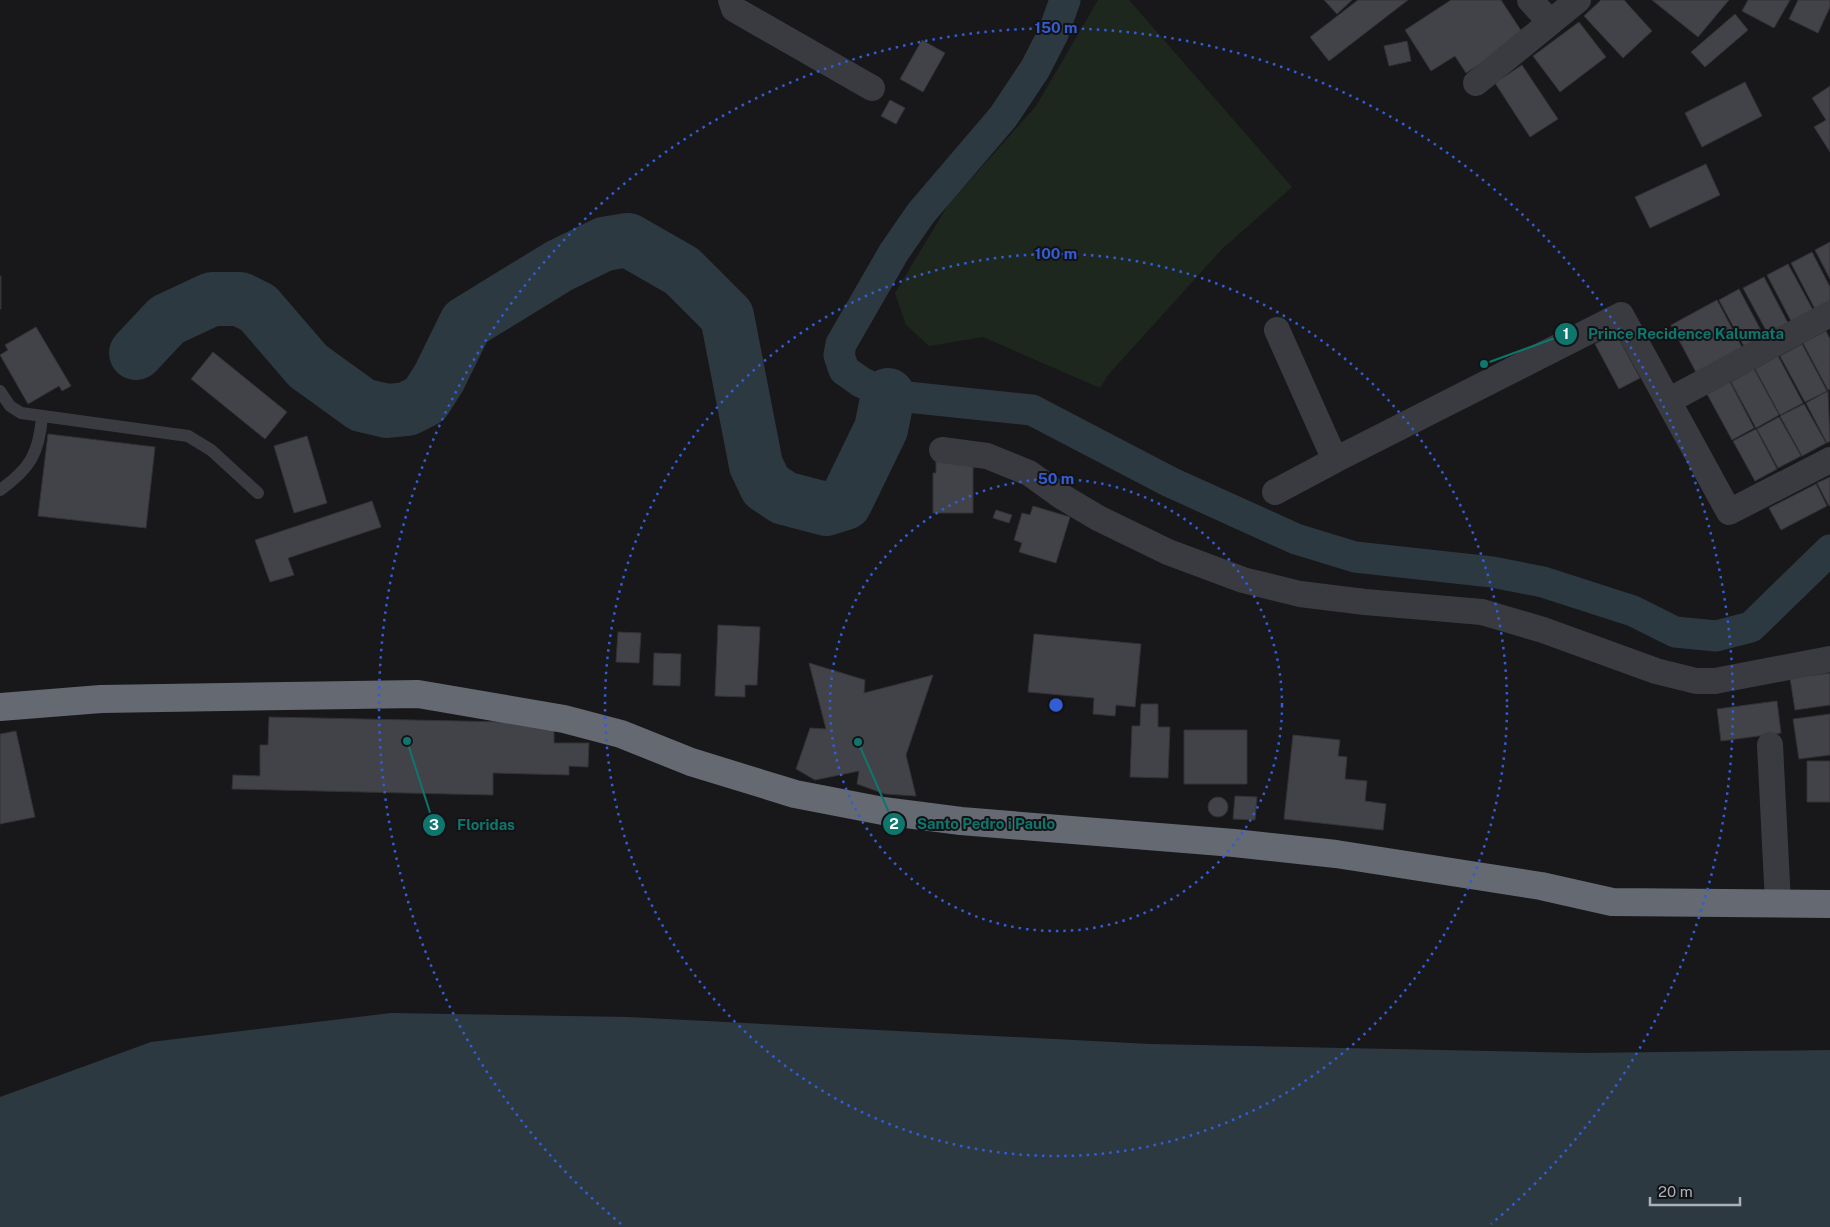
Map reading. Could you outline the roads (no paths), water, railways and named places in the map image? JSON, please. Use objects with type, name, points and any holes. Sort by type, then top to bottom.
[{"type":"highway","points":[[0,707],[101,699],[418,694],[564,719],[621,734],[691,762],[795,794],[883,811],[961,821],[1186,838],[1336,854],[1541,886],[1612,902],[1830,904]]},
{"type":"street","points":[[731,0],[734,8],[872,88]]},
{"type":"street","points":[[1530,0],[1550,22]]},
{"type":"street","points":[[1476,83],[1578,0]]},
{"type":"street","points":[[1668,401],[1830,314]]},
{"type":"street","points":[[1275,492],[1621,315],[1729,512],[1830,460]]},
{"type":"street","points":[[1277,330],[1335,460]]},
{"type":"street","points":[[942,450],[987,456],[1029,474],[1098,518],[1168,552],[1243,580],[1291,591],[1365,602],[1482,612],[1544,630],[1656,672],[1696,681],[1715,681],[1830,659]]},
{"type":"street","points":[[1770,745],[1778,903]]},
{"type":"lane","points":[[0,392],[10,406],[20,413],[188,436],[211,450],[258,493]]},
{"type":"lane","points":[[0,490],[16,479],[35,456],[42,417]]},
{"type":"waterway","points":[[1065,0],[1053,34],[1035,69],[1003,117],[921,213],[894,252],[841,344],[839,355],[844,370],[861,382],[888,395],[1032,410],[1170,482],[1296,539],[1355,557],[1492,572],[1543,582],[1633,611],[1675,632],[1716,636],[1751,627],[1830,550]]},
{"type":"waterway","points":[[136,353],[167,320],[212,299],[240,299],[258,308],[308,366],[362,405],[387,411],[407,409],[425,400],[439,378],[466,323],[559,266],[604,244],[628,240],[682,271],[727,316],[756,465],[766,486],[784,498],[826,509],[845,503],[881,429],[888,395]]},
{"type":"place","name":"Prince Recidence Kalumata","points":[[1484,364]]},
{"type":"place","name":"Floridas","points":[[407,741]]},
{"type":"place","name":"Santo Pedro i Paulo","points":[[858,742]]}]
